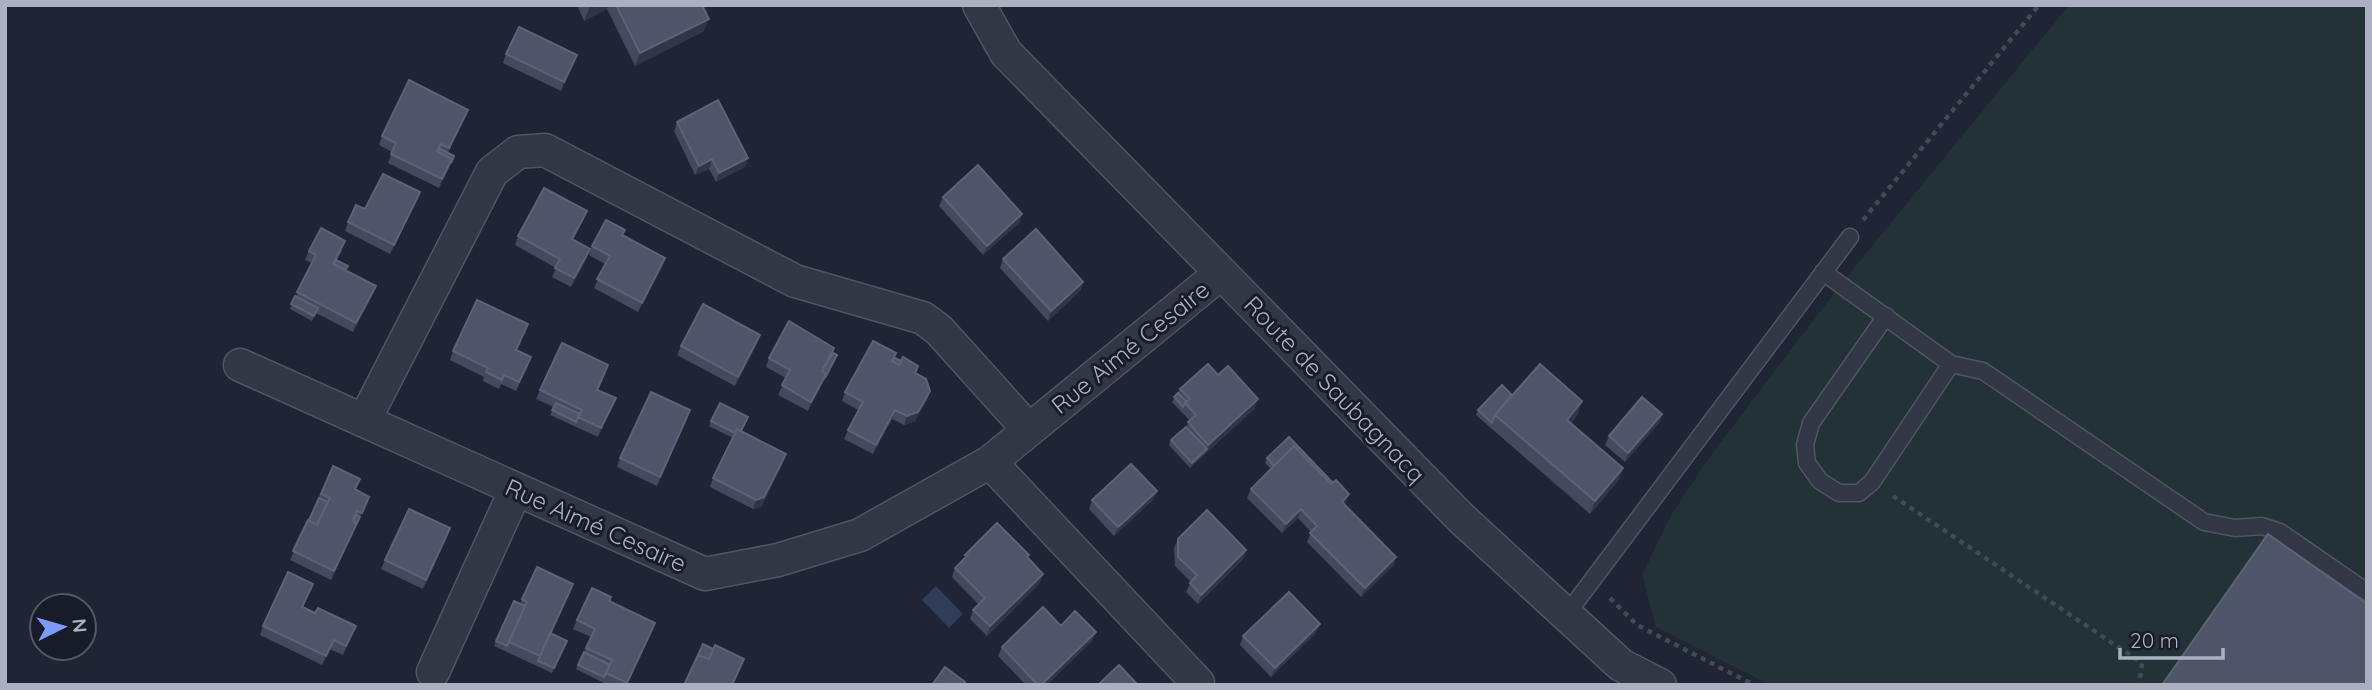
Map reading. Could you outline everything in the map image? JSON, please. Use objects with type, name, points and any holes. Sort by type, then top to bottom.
[{"type":"street","name":"Route de Saubagnacq","points":[[979,5],[1006,53],[1461,518],[1566,615],[1616,675],[1660,685]]},
{"type":"street","points":[[364,421],[492,172],[518,152],[545,150],[795,281],[923,318],[939,331],[1029,430]]},
{"type":"street","name":"Rue Aimé Cesaire","points":[[240,365],[705,574],[778,561],[860,535],[990,461],[1221,273]]},
{"type":"street","points":[[990,461],[1198,682]]},
{"type":"street","points":[[433,672],[516,489]]},
{"type":"lane","points":[[1566,615],[1850,237]]},
{"type":"lane","points":[[1823,272],[1951,364],[1983,371],[2204,522],[2235,528],[2262,526],[2280,532],[2367,592]]},
{"type":"lane","points":[[1886,316],[1811,423],[1805,445],[1807,463],[1820,481],[1839,493],[1859,494],[1872,482],[1951,364]]},
{"type":"path","points":[[1850,237],[2039,5]]},
{"type":"path","points":[[1872,482],[2142,663],[2139,685]]},
{"type":"path","points":[[1590,582],[1620,606],[1637,625],[1754,685]]},
{"type":"shaded area","points":[[2069,5],[2367,5],[2367,685],[1770,685],[1656,627],[1642,575],[1671,515],[1713,452],[1841,284]]},
{"type":"water","points":[[936,586],[963,614],[949,628],[922,600]]},
{"type":"building","points":[[616,5],[702,5],[709,19],[640,53]]},
{"type":"building","points":[[519,27],[577,55],[564,82],[506,54]]},
{"type":"building","points":[[409,80],[468,110],[449,148],[441,144],[437,151],[452,159],[442,179],[391,154],[396,143],[382,136]]},
{"type":"building","points":[[718,100],[748,158],[719,173],[712,159],[699,166],[677,122]]},
{"type":"building","points":[[440,149],[454,156],[451,163],[452,159],[438,152]]},
{"type":"building","points":[[978,165],[1022,214],[987,246],[943,197]]},
{"type":"building","points":[[383,174],[420,192],[394,245],[348,222],[356,205],[365,209]]},
{"type":"building","points":[[544,188],[587,211],[572,239],[590,249],[574,278],[555,268],[560,259],[518,236]]},
{"type":"building","points":[[606,220],[625,230],[622,235],[665,258],[642,303],[597,279],[610,256],[592,246]]},
{"type":"building","points":[[321,228],[345,241],[333,264],[376,286],[356,323],[297,292],[316,255],[309,251]]},
{"type":"building","points":[[1036,229],[1083,282],[1051,311],[1003,259]]},
{"type":"building","points":[[336,260],[348,266],[345,270],[334,264]]},
{"type":"building","points":[[295,296],[318,308],[314,316],[291,304]]},
{"type":"building","points":[[477,300],[528,324],[516,350],[531,357],[519,382],[504,375],[502,380],[486,372],[488,368],[453,351]]},
{"type":"building","points":[[703,304],[760,335],[738,377],[681,346]]},
{"type":"building","points":[[789,321],[834,348],[822,371],[826,374],[811,402],[782,385],[790,370],[769,358]]},
{"type":"building","points":[[873,341],[896,353],[892,361],[899,365],[903,357],[918,366],[915,373],[926,379],[930,391],[918,412],[907,416],[895,410],[876,445],[848,430],[863,402],[845,392]]},
{"type":"building","points":[[562,343],[608,365],[597,390],[616,398],[601,428],[578,417],[582,410],[540,390]]},
{"type":"building","points":[[833,353],[837,355],[825,378],[826,374],[822,371]]},
{"type":"building","points":[[1208,364],[1218,375],[1228,366],[1258,399],[1208,445],[1188,422],[1196,415],[1185,403],[1190,399],[1180,389]]},
{"type":"building","points":[[1540,364],[1582,401],[1567,420],[1623,468],[1595,501],[1495,415]]},
{"type":"building","points":[[1502,385],[1512,395],[1495,415],[1492,423],[1478,410]]},
{"type":"building","points":[[651,392],[690,410],[660,477],[620,458]]},
{"type":"building","points":[[1178,393],[1186,401],[1183,407],[1174,397]]},
{"type":"building","points":[[1642,397],[1662,414],[1628,453],[1609,436]]},
{"type":"building","points":[[556,403],[580,414],[576,422],[552,410]]},
{"type":"building","points":[[720,403],[748,417],[741,431],[737,429],[735,433],[711,421]]},
{"type":"building","points":[[1186,427],[1207,449],[1192,463],[1171,440]]},
{"type":"building","points":[[737,429],[786,454],[764,497],[756,500],[713,478]]},
{"type":"building","points":[[1289,437],[1333,483],[1331,484],[1294,446],[1274,466],[1267,458]]},
{"type":"building","points":[[1294,446],[1331,484],[1336,480],[1349,494],[1342,502],[1396,557],[1365,588],[1310,533],[1317,526],[1301,509],[1286,524],[1251,489]]},
{"type":"building","points":[[1131,464],[1157,491],[1118,527],[1092,500]]},
{"type":"building","points":[[333,466],[360,479],[355,489],[369,497],[362,513],[357,511],[353,519],[356,525],[334,571],[293,551],[308,520],[317,525],[330,498],[321,494]]},
{"type":"building","points":[[319,498],[328,502],[317,525],[309,520]]},
{"type":"building","points":[[409,509],[450,528],[426,580],[385,560]]},
{"type":"building","points":[[1207,510],[1246,550],[1201,595],[1190,583],[1197,575],[1178,557],[1178,539]]},
{"type":"building","points":[[997,523],[1029,555],[1027,557],[1043,574],[990,626],[973,610],[985,598],[955,568]]},
{"type":"building","points":[[2268,534],[2367,604],[2367,685],[2162,685]]},
{"type":"building","points":[[537,567],[573,584],[540,656],[509,642],[527,602],[522,599]]},
{"type":"building","points":[[288,572],[313,584],[302,607],[315,613],[318,608],[356,626],[346,646],[334,640],[326,656],[263,626]]},
{"type":"building","points":[[592,588],[611,597],[609,601],[655,623],[627,683],[606,673],[612,660],[586,648],[595,629],[577,620]]},
{"type":"building","points":[[1289,592],[1320,624],[1275,668],[1243,636]]},
{"type":"building","points":[[514,601],[525,606],[507,646],[496,641]]},
{"type":"building","points":[[1043,607],[1061,626],[1075,611],[1096,632],[1038,685],[1002,647]]},
{"type":"building","points":[[550,633],[567,641],[554,668],[538,661]]},
{"type":"building","points":[[703,644],[713,649],[709,659],[698,655]]},
{"type":"building","points":[[715,645],[744,659],[732,685],[684,685],[698,655],[709,659]]},
{"type":"building","points":[[584,652],[610,665],[604,677],[578,665]]},
{"type":"building","points":[[1119,665],[1138,685],[1098,685]]},
{"type":"building","points":[[945,667],[965,682],[963,685],[932,685]]}]
